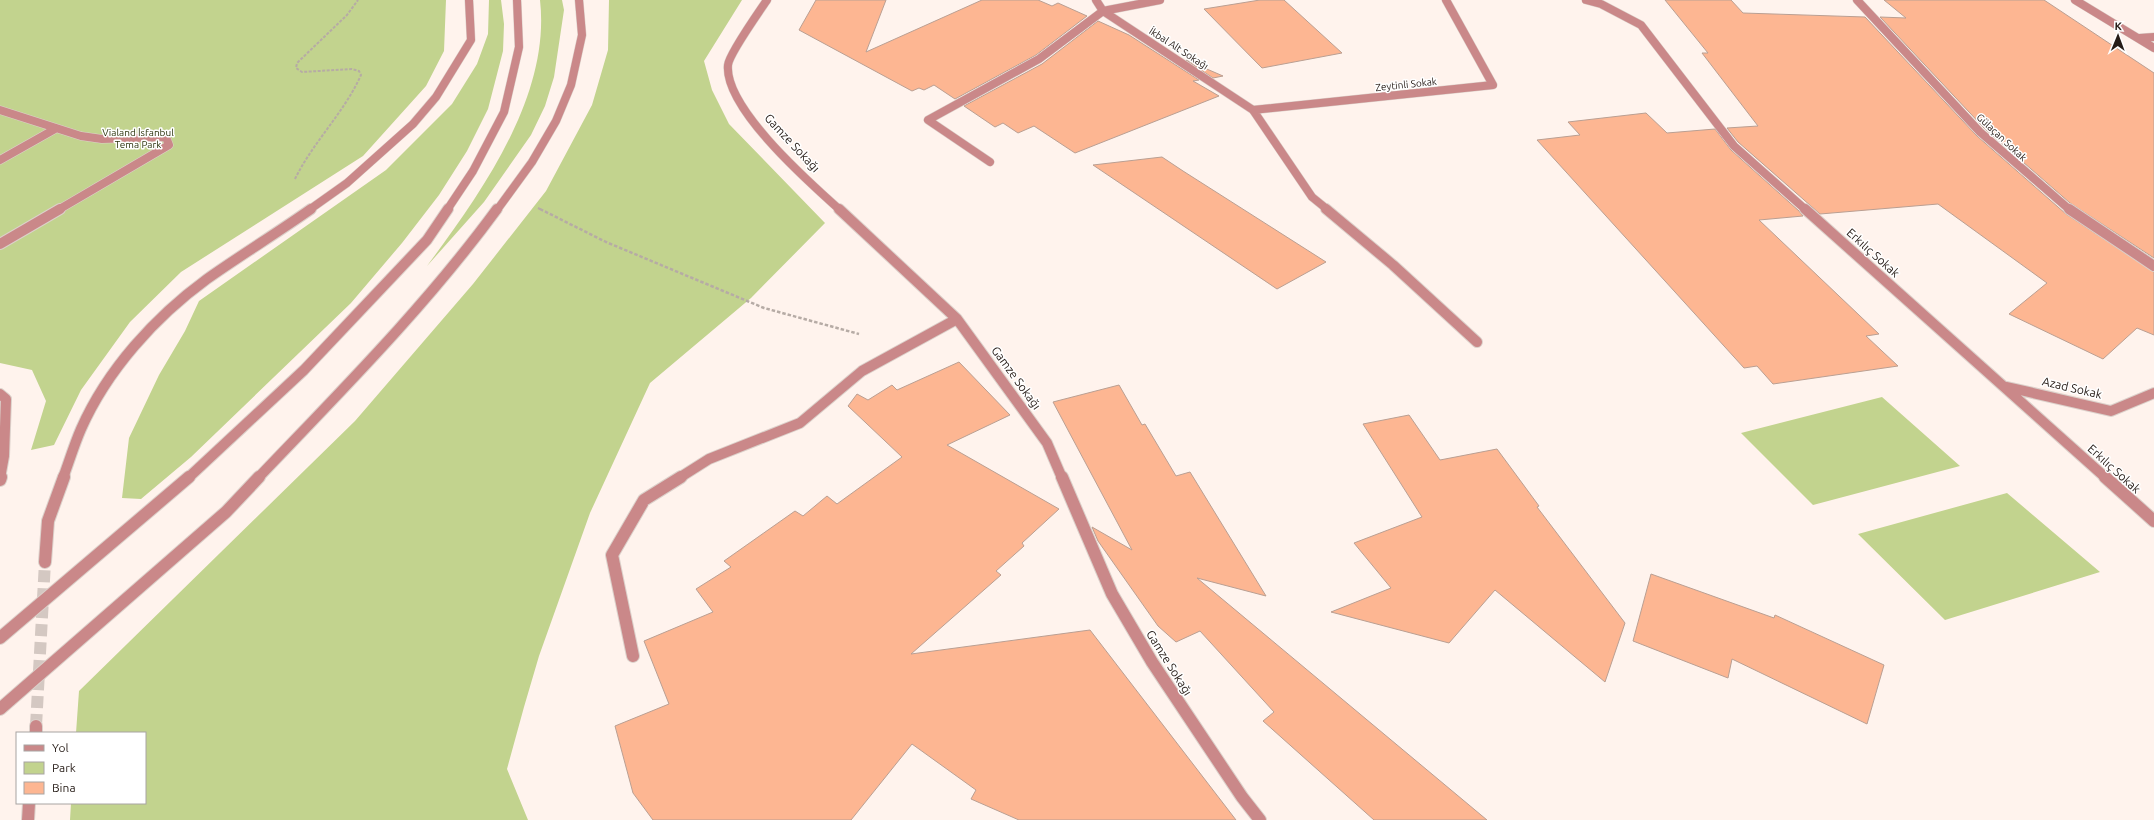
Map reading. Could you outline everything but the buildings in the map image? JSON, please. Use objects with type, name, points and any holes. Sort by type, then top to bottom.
[{"type":"street","points":[[46,562],[48,521],[81,429],[104,387],[135,345],[170,310],[206,280],[305,214],[352,178],[413,124],[436,97],[454,70],[471,40],[469,0]]},
{"type":"street","points":[[0,638],[176,489],[304,370],[427,240],[473,171],[504,112],[519,47],[517,0]]},
{"type":"street","points":[[0,709],[226,512],[388,342],[468,249],[532,162],[556,121],[571,85],[582,35],[579,0]]},
{"type":"street","name":"Gamze Sokağı","points":[[767,0],[739,43],[728,65],[732,87],[751,118],[785,159],[957,319],[1047,443],[1112,594],[1152,662],[1242,797],[1260,820]]},
{"type":"street","name":"İkbal Alt Sokağı","points":[[1096,0],[1103,11],[1175,57],[1253,110]]},
{"type":"street","points":[[990,162],[928,120],[1039,59],[1103,11],[1160,0]]},
{"type":"street","name":"Zeytinli Sokak","points":[[1253,110],[1493,85],[1446,0]]},
{"type":"street","name":"Erkılıç Sokak","points":[[1586,0],[1601,4],[1640,25],[1734,146],[2005,386],[2154,521]]},
{"type":"street","name":"Gülaçan Sokak","points":[[1857,0],[1980,132],[2063,206],[2154,266]]},
{"type":"street","points":[[2075,0],[2140,38],[2154,48]]},
{"type":"street","points":[[2140,38],[2154,37]]},
{"type":"street","points":[[0,110],[55,129],[81,136],[102,139],[166,137],[169,145],[0,244]]},
{"type":"street","points":[[1253,110],[1312,197],[1393,265],[1477,342]]},
{"type":"street","points":[[0,160],[55,129]]},
{"type":"street","points":[[633,656],[612,555],[644,500],[710,459],[800,423],[862,371],[957,319]]},
{"type":"street","name":"Azad Sokak","points":[[2005,386],[2111,411],[2154,393]]},
{"type":"street","points":[[0,394],[6,399],[6,419],[4,456],[0,480]]},
{"type":"street","points":[[28,820],[29,804]]},
{"type":"path","points":[[282,228],[290,194],[299,170],[348,101],[362,75],[359,71],[352,69],[302,72],[296,68],[297,63],[347,15],[358,0]]},
{"type":"path","points":[[511,191],[553,217],[606,242],[764,308],[908,346]]},
{"type":"green space","name":"Vialand İsfanbul Tema Park","points":[[0,0],[446,0],[444,51],[426,86],[363,156],[181,272],[130,322],[81,390],[54,445],[31,450],[46,401],[32,370],[0,363]]},
{"type":"green space","points":[[489,0],[501,0],[504,24],[503,51],[488,109],[467,151],[439,195],[402,243],[351,303],[191,457],[141,499],[122,498],[129,438],[159,375],[185,331],[199,301],[386,170],[452,104],[477,64],[488,34]]},
{"type":"green space","points":[[540,0],[562,0],[564,10],[554,77],[545,106],[531,135],[484,202],[427,266],[448,238],[489,175],[508,142],[523,107],[535,72],[541,36]]},
{"type":"green space","points":[[609,0],[742,0],[704,61],[712,90],[729,124],[825,223],[751,298],[650,383],[590,513],[539,656],[524,707],[507,769],[528,820],[70,820],[71,804],[146,804],[146,732],[76,732],[79,691],[355,421],[473,284],[546,191],[592,105],[608,50]]},
{"type":"green space","points":[[1882,397],[1960,466],[1813,505],[1741,433]]},
{"type":"green space","points":[[2007,493],[2100,572],[1945,620],[1858,534]]},
{"type":"tunnel","points":[[36,726],[45,562]]}]
